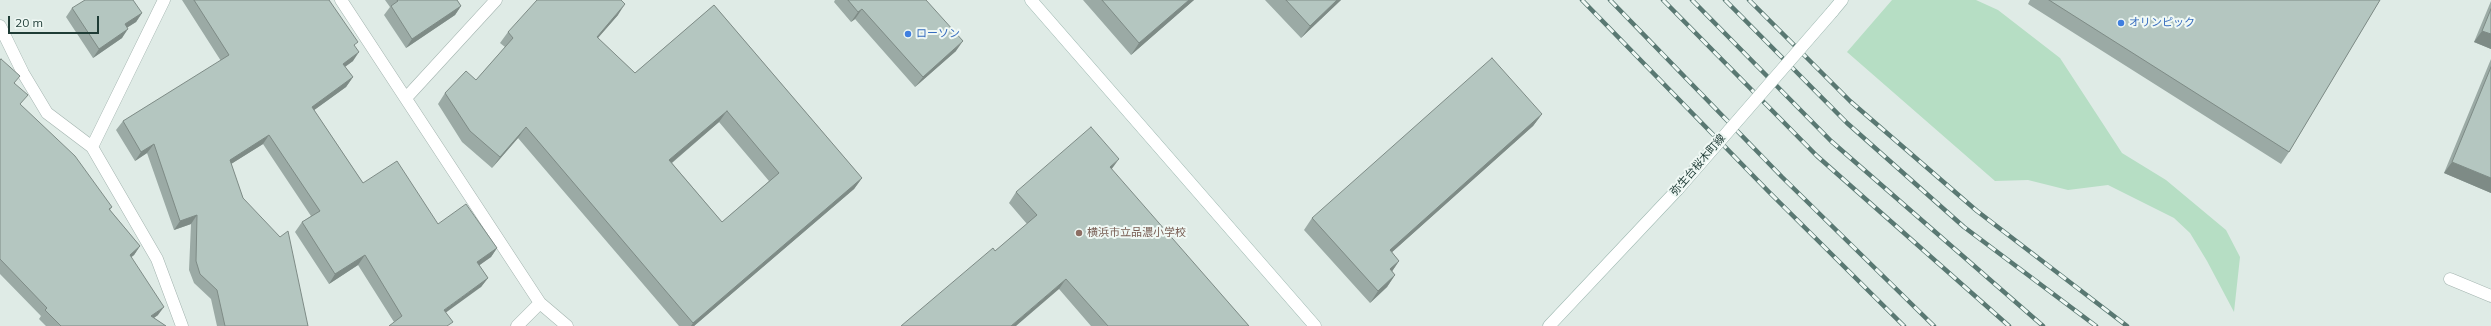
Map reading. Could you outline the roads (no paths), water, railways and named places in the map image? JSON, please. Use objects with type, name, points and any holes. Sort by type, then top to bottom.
[{"type":"street","points":[[92,147],[164,0]]},
{"type":"street","points":[[341,0],[540,303],[567,326]]},
{"type":"street","points":[[406,98],[496,0]]},
{"type":"street","points":[[1031,0],[1315,326]]},
{"type":"street","name":"弥生台桜木町線","points":[[1549,326],[1678,188],[1842,0]]},
{"type":"street","points":[[0,27],[23,73],[47,113],[92,147],[157,260],[182,326]]},
{"type":"street","points":[[2450,279],[2491,296]]},
{"type":"street","points":[[517,326],[540,303]]},
{"type":"railway","points":[[1582,0],[1769,192],[1904,326]]},
{"type":"railway","points":[[1610,0],[1782,177],[1934,326]]},
{"type":"railway","points":[[1663,0],[1817,156],[2009,326]]},
{"type":"railway","points":[[1692,0],[1831,141],[2043,326]]},
{"type":"railway","points":[[1725,0],[1847,123],[1964,227],[2096,326]]},
{"type":"railway","points":[[1749,0],[1850,101],[1977,211],[2127,326]]},
{"type":"place","name":"オリンピック","points":[[2121,23]]},
{"type":"place","name":"ローソン","points":[[908,34]]},
{"type":"place","name":"横浜市立品濃小学校","points":[[1079,233]]}]
